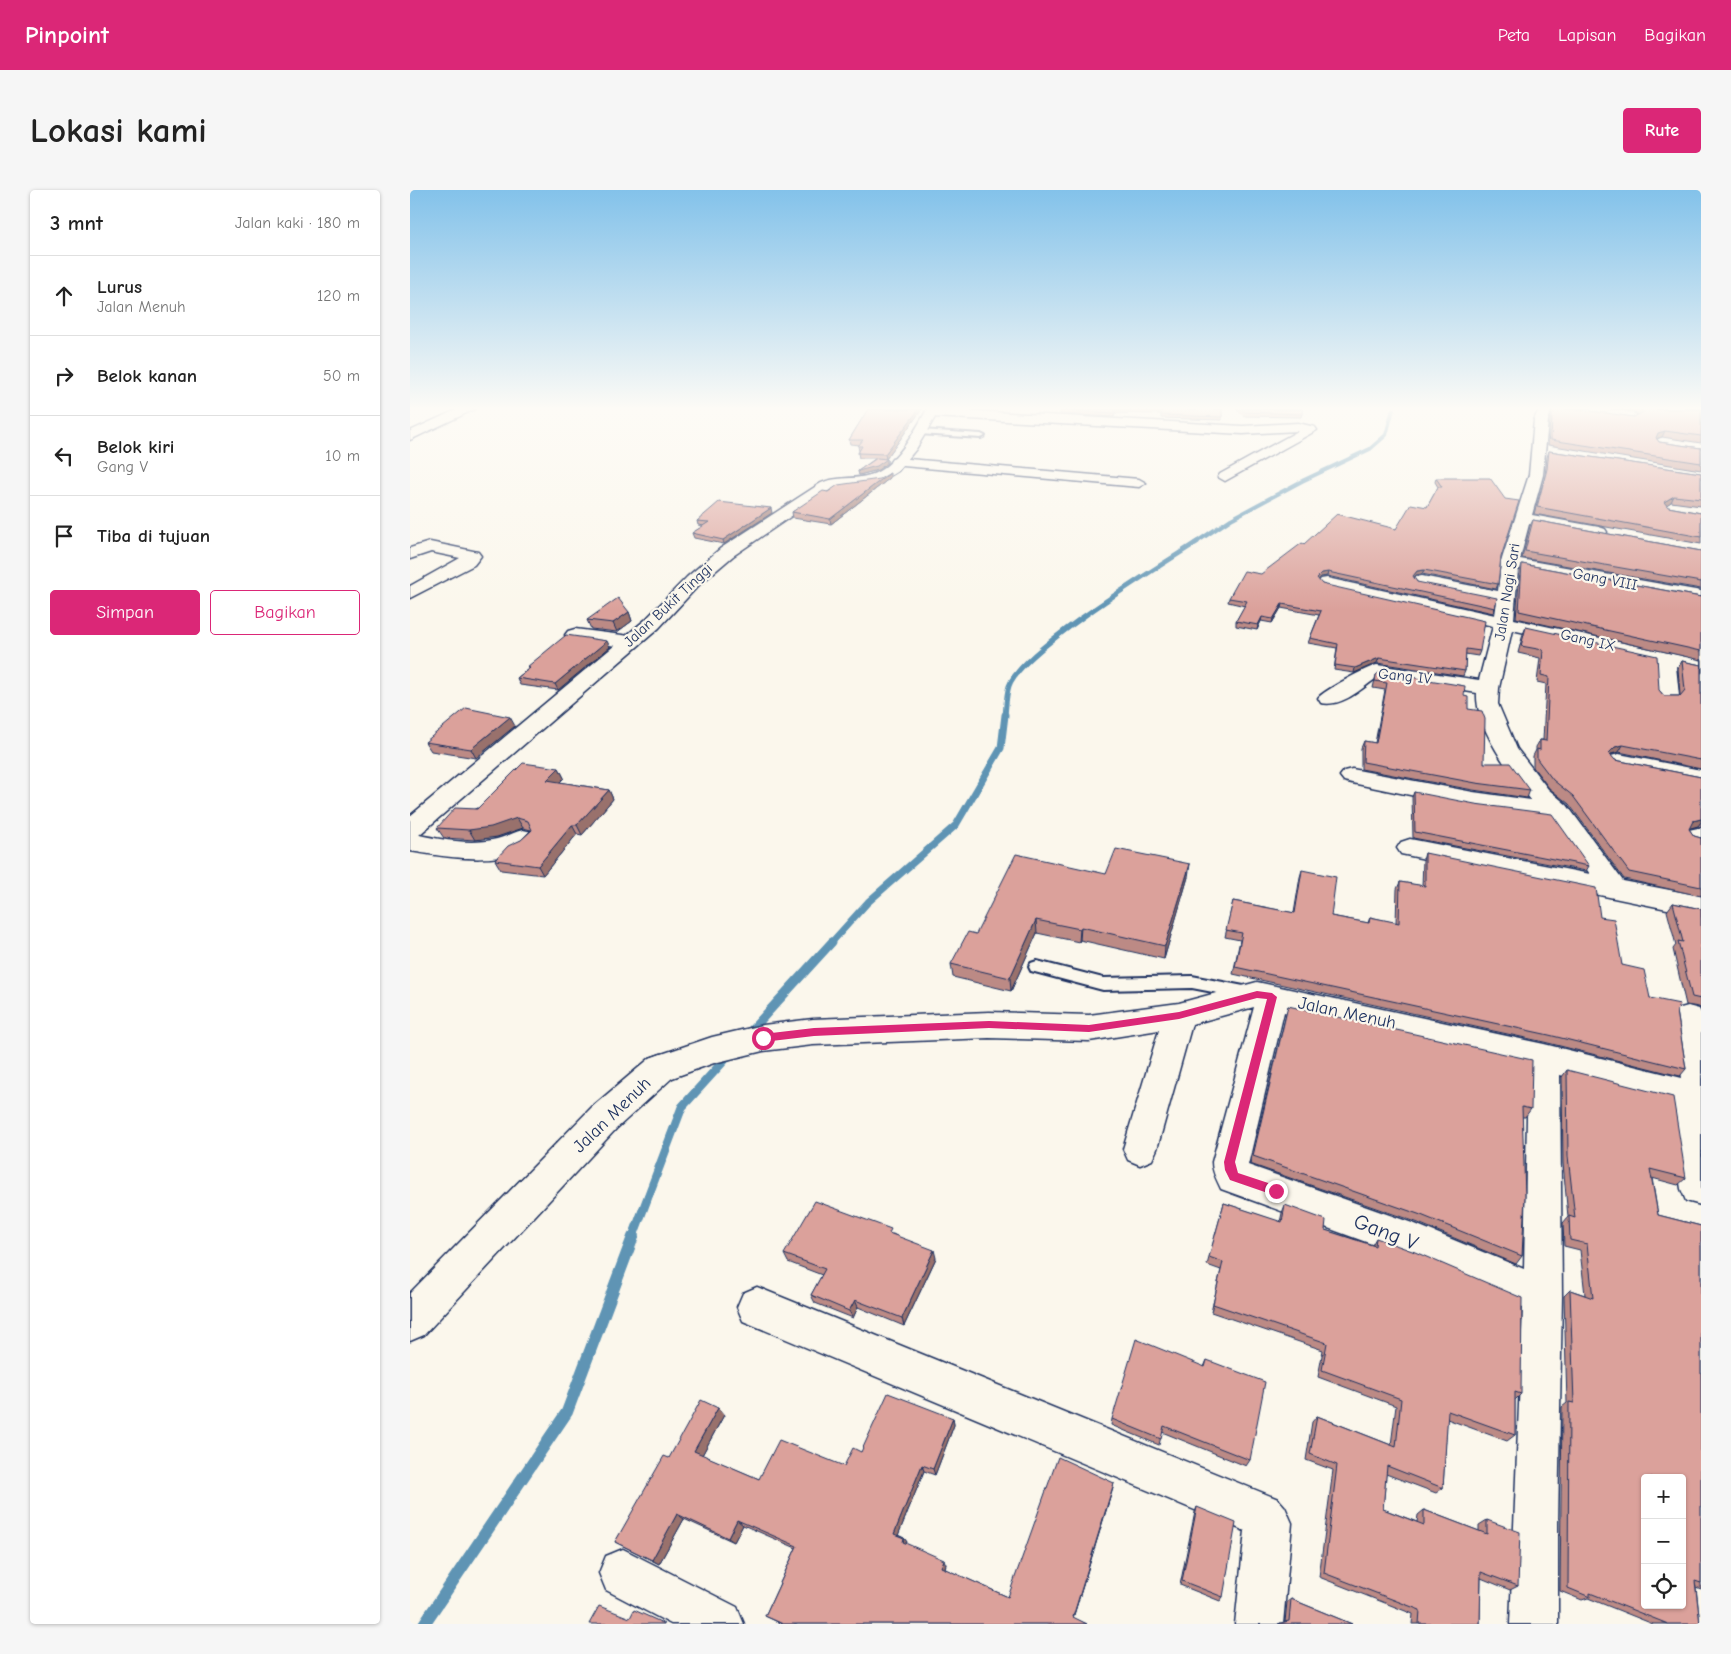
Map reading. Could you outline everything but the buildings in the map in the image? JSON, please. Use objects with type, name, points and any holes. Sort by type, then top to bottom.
[{"type":"street","name":"Jalan Bukit Tinggi","points":[[410,829],[652,624],[693,581],[727,552],[816,492],[836,482],[877,479],[881,476]]},
{"type":"street","points":[[1057,476],[1139,483]]},
{"type":"street","points":[[1224,478],[1228,476]]},
{"type":"street","name":"Jalan Nagi Sari","points":[[1536,476],[1510,562],[1504,621],[1488,688],[1487,704],[1506,749],[1539,794],[1558,811],[1614,888]]},
{"type":"street","points":[[1523,518],[1616,535]]},
{"type":"street","points":[[410,554],[430,547],[472,556],[468,561],[410,593]]},
{"type":"street","name":"Gang VIII","points":[[1510,562],[1701,597]]},
{"type":"street","points":[[1422,581],[1507,598]]},
{"type":"street","name":"Gang IX","points":[[1327,583],[1701,666]]},
{"type":"street","points":[[575,635],[630,642]]},
{"type":"street","points":[[1666,659],[1668,696]]},
{"type":"street","name":"Gang IV","points":[[1329,698],[1353,686],[1370,673],[1377,671],[1488,688]]},
{"type":"street","points":[[1619,761],[1701,777]]},
{"type":"street","points":[[1352,776],[1472,800],[1558,811]]},
{"type":"street","points":[[410,842],[461,851],[484,851],[511,845],[523,838]]},
{"type":"street","points":[[1410,848],[1701,906]]},
{"type":"street","name":"Jalan Menuh","points":[[410,1321],[565,1161],[604,1118],[661,1068],[712,1050],[763,1038],[814,1032],[863,1032],[989,1025],[1089,1028],[1179,1016],[1265,996],[1544,1057],[1695,1095]]},
{"type":"street","name":"Gang V","points":[[1265,996],[1230,1162],[1230,1170],[1234,1177],[1415,1242],[1543,1296]]},
{"type":"street","points":[[1140,1149],[1179,1016]]},
{"type":"street","points":[[1688,1018],[1695,1095],[1699,1189]]},
{"type":"street","points":[[1534,1624],[1535,1514],[1543,1296],[1544,1057]]},
{"type":"street","points":[[757,1307],[1262,1515],[1269,1522],[1269,1530],[1259,1624]]},
{"type":"street","points":[[623,1573],[720,1624]]},
{"type":"lane","points":[[1036,967],[1116,986],[1168,981],[1192,982],[1265,996]]},
{"type":"waterway","points":[[1195,543],[1231,519],[1313,476]]},
{"type":"waterway","points":[[1005,716],[1009,686],[1019,670],[1038,652],[1094,609],[1197,542]]},
{"type":"waterway","points":[[831,943],[868,902],[956,825],[1001,748],[1005,715]]},
{"type":"waterway","points":[[748,1034],[832,942]]},
{"type":"waterway","points":[[632,1239],[682,1107],[730,1054]]},
{"type":"waterway","points":[[424,1624],[567,1412],[633,1237]]},
{"type":"route","points":[[763,1038],[814,1032],[863,1032],[989,1025],[1089,1028],[1179,1016],[1257,994],[1266,995],[1272,997],[1230,1162],[1230,1170],[1234,1177],[1276,1191]]}]
